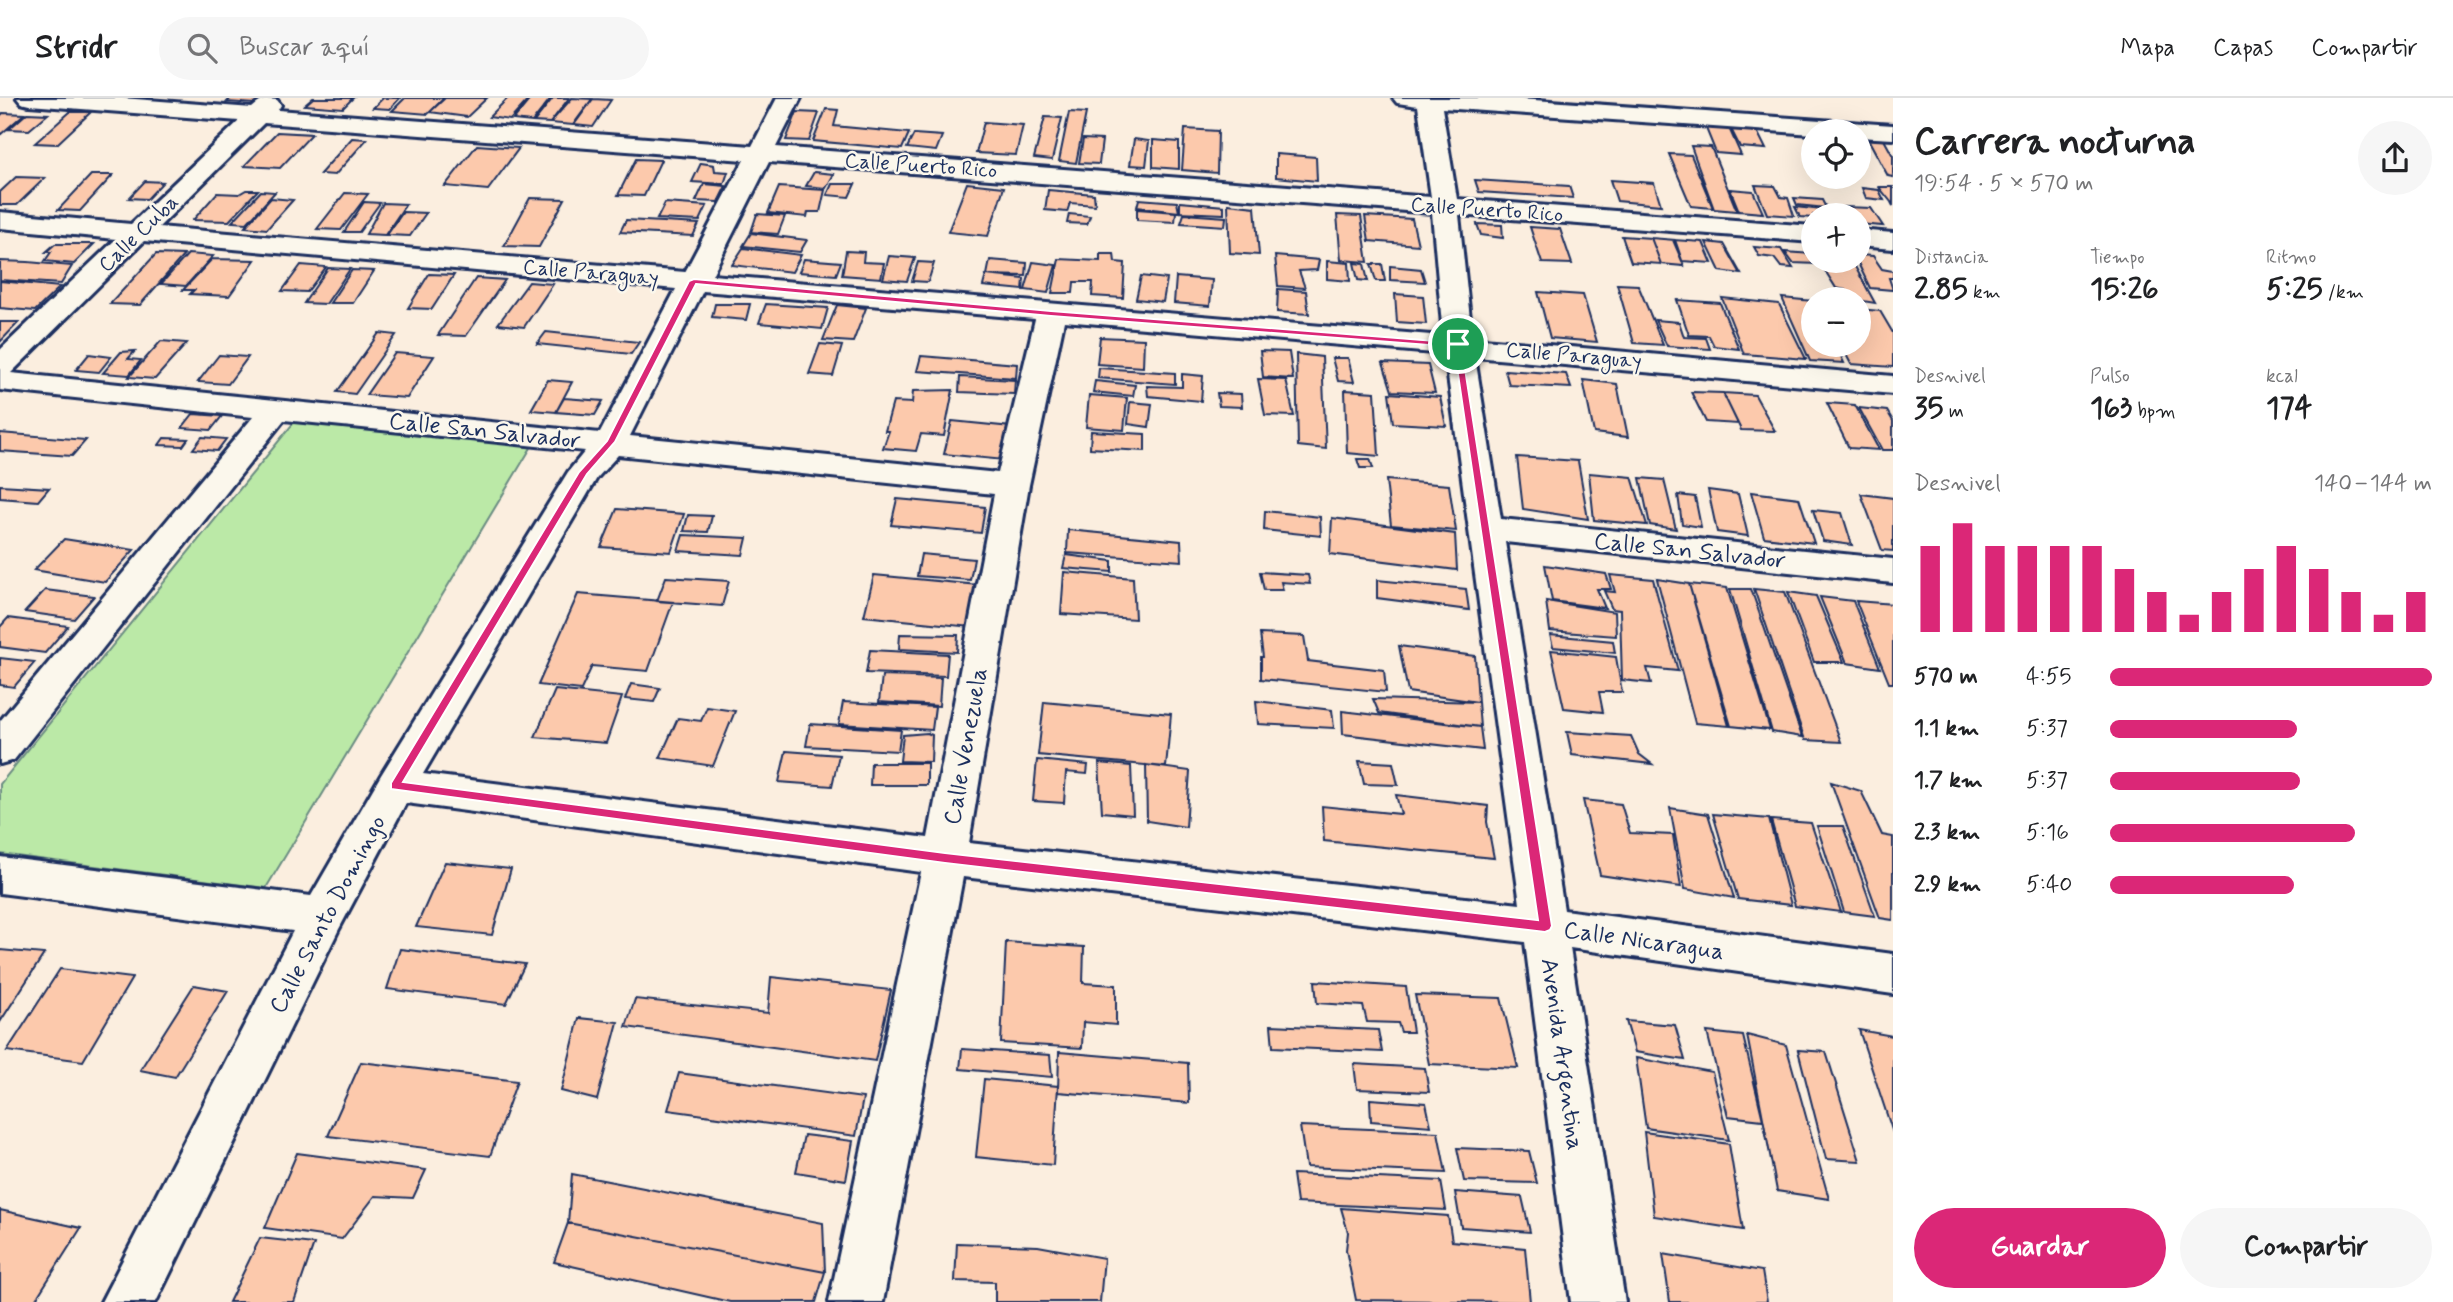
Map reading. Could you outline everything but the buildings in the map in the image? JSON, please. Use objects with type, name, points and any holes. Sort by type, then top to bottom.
[{"type":"street","name":"Calle Puerto Rico","points":[[29,98],[267,107],[762,153],[1801,233]]},
{"type":"street","name":"Calle Santo Domingo","points":[[128,1302],[323,916],[395,786],[584,472],[611,442],[789,98]]},
{"type":"street","points":[[1417,99],[1893,132]]},
{"type":"street","name":"Avenida Argentina","points":[[1417,99],[1445,206],[1458,344],[1598,1302]]},
{"type":"street","name":"Calle Cuba","points":[[0,367],[267,107]]},
{"type":"street","name":"Calle Paraguay","points":[[0,220],[1051,314],[1458,344],[1893,385]]},
{"type":"street","points":[[1871,239],[1893,242]]},
{"type":"street","name":"Calle Venezuela","points":[[856,1302],[945,858],[1012,485],[1051,314]]},
{"type":"street","name":"Calle San Salvador","points":[[0,381],[1012,485]]},
{"type":"street","points":[[0,749],[276,409]]},
{"type":"street","name":"Calle San Salvador","points":[[1487,529],[1893,571]]},
{"type":"street","name":"Calle Nicaragua","points":[[395,786],[945,858],[1545,926],[1893,974]]},
{"type":"street","points":[[0,875],[323,916]]},
{"type":"green space","points":[[295,421],[532,446],[266,888],[0,854],[0,784]]},
{"type":"route","points":[[694,281],[1051,314],[1458,344],[1545,926],[945,858],[395,786],[584,472],[611,442],[694,281]]}]
